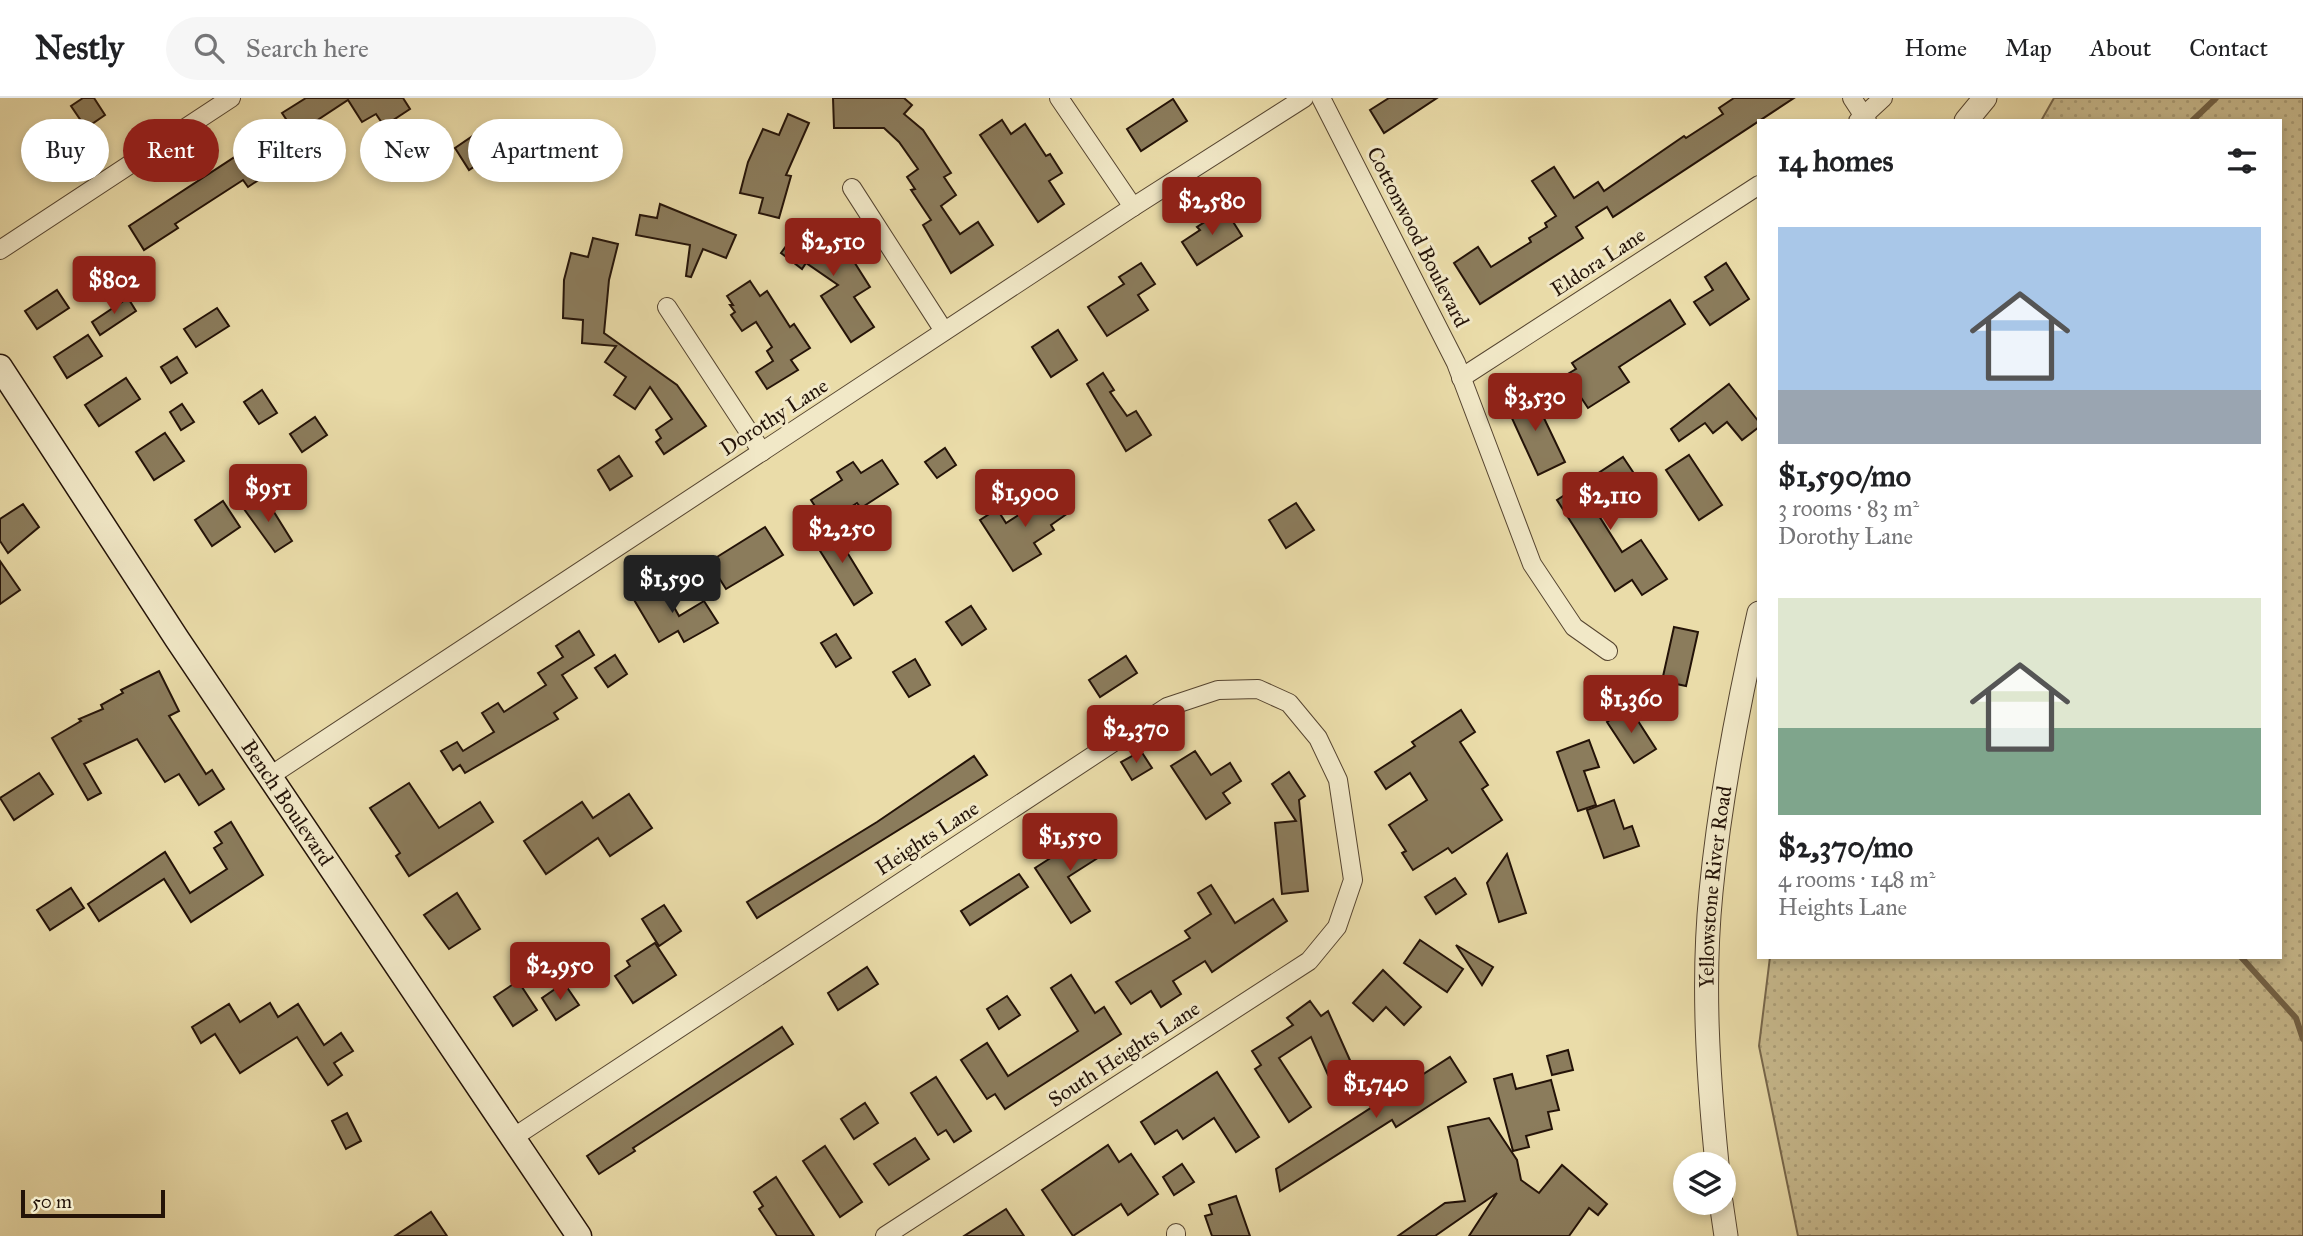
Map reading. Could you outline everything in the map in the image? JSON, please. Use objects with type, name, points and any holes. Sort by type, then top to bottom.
[{"type":"main road","name":"Bench Boulevard","points":[[0,367],[579,1236]]},
{"type":"street","points":[[0,250],[231,98]]},
{"type":"street","points":[[1059,98],[1133,207]]},
{"type":"street","name":"Dorothy Lane","points":[[270,776],[1133,207],[1304,98]]},
{"type":"street","name":"Cottonwood Boulevard","points":[[1321,98],[1390,230],[1461,378],[1532,564],[1574,627],[1608,651]]},
{"type":"street","points":[[1852,98],[1863,119],[1883,98]]},
{"type":"street","points":[[1968,119],[1985,98]]},
{"type":"street","name":"Eldora Lane","points":[[1461,378],[1757,186]]},
{"type":"street","points":[[852,188],[944,331]]},
{"type":"street","points":[[667,307],[762,452]]},
{"type":"street","name":"Yellowstone River Road","points":[[1716,1152],[1707,1022],[1711,894],[1737,717],[1757,622]]},
{"type":"street","name":"Heights Lane","points":[[514,1137],[1167,707],[1218,690],[1258,689],[1289,702],[1318,738],[1338,780],[1353,880]]},
{"type":"street","name":"South Heights Lane","points":[[885,1236],[1309,961],[1337,927],[1353,880]]},
{"type":"street","points":[[1723,1215],[1726,1236]]},
{"type":"shaded area","points":[[2054,98],[2303,98],[2303,1236],[1798,1236],[1759,1046],[1770,959],[2282,959],[2282,119],[2042,119]]},
{"type":"building","points":[[83,98],[94,98],[105,115],[99,119],[80,119],[71,106]]},
{"type":"building","points":[[306,98],[403,98],[410,109],[395,119],[379,119],[376,114],[367,119],[360,119],[348,100],[319,119],[286,119],[282,113]]},
{"type":"building","points":[[833,98],[904,98],[912,105],[904,114],[923,130],[951,173],[944,177],[956,195],[941,206],[960,234],[978,222],[993,245],[951,273],[923,225],[931,220],[911,190],[915,189],[907,177],[918,169],[899,142],[884,128],[834,128]]},
{"type":"building","points":[[1389,98],[1437,98],[1384,133],[1370,110]]},
{"type":"building","points":[[1734,98],[1794,98],[1762,119],[1757,119],[1757,122],[1613,217],[1607,207],[1576,227],[1583,238],[1480,304],[1454,263],[1478,247],[1491,267],[1531,242],[1529,238],[1547,227],[1545,223],[1556,216],[1532,181],[1554,167],[1574,198],[1598,182],[1604,191],[1684,136],[1686,138],[1723,114],[1719,108]]},
{"type":"building","points":[[1173,99],[1187,121],[1141,151],[1127,129]]},
{"type":"building","points":[[788,114],[809,123],[786,175],[791,176],[779,218],[759,213],[763,198],[740,193],[748,162],[763,129],[779,135]]},
{"type":"building","points":[[1002,120],[1011,134],[1025,124],[1046,156],[1050,154],[1062,173],[1049,181],[1064,204],[1038,222],[980,135]]},
{"type":"building","points":[[468,139],[468,168],[455,148]]},
{"type":"building","points":[[233,158],[233,182],[240,182],[175,224],[178,228],[144,250],[129,226],[196,182],[219,182],[219,167]]},
{"type":"building","points":[[660,204],[736,235],[726,258],[703,249],[691,277],[686,276],[690,245],[636,235],[640,215],[657,218]]},
{"type":"building","points":[[1225,209],[1242,236],[1197,265],[1182,242],[1200,230],[1197,227]]},
{"type":"building","points":[[803,223],[851,257],[870,287],[854,297],[874,327],[851,342],[821,296],[838,285],[806,263],[802,269],[781,253]]},
{"type":"building","points":[[593,238],[618,244],[609,280],[604,333],[677,385],[706,426],[664,454],[656,442],[661,438],[656,430],[672,419],[650,387],[635,409],[614,395],[626,377],[605,362],[616,346],[582,343],[583,320],[563,318],[564,280],[571,253],[588,257]]},
{"type":"building","points":[[1141,263],[1155,284],[1138,295],[1148,310],[1107,336],[1088,307],[1124,284],[1119,277]]},
{"type":"building","points":[[1726,263],[1749,299],[1710,325],[1694,302],[1713,290],[1705,277]]},
{"type":"building","points":[[750,281],[760,296],[767,291],[790,327],[794,324],[810,348],[791,360],[798,370],[767,389],[756,372],[773,361],[767,351],[772,347],[756,322],[742,331],[731,315],[735,312],[727,296]]},
{"type":"building","points":[[57,290],[69,308],[37,329],[25,311]]},
{"type":"building","points":[[128,298],[136,311],[100,335],[92,322]]},
{"type":"building","points":[[1670,300],[1685,324],[1619,367],[1629,382],[1588,408],[1566,375],[1576,369],[1572,363]]},
{"type":"building","points":[[217,308],[229,326],[196,347],[184,329]]},
{"type":"building","points":[[1058,330],[1077,360],[1051,377],[1032,347]]},
{"type":"building","points":[[88,335],[102,356],[67,378],[54,357]]},
{"type":"building","points":[[177,357],[187,373],[171,383],[161,367]]},
{"type":"building","points":[[1103,373],[1114,390],[1110,392],[1127,416],[1136,411],[1151,435],[1126,451],[1087,384]]},
{"type":"building","points":[[126,378],[140,399],[99,426],[85,405]]},
{"type":"building","points":[[1729,384],[1757,419],[1757,429],[1742,440],[1727,422],[1713,433],[1705,423],[1679,441],[1671,429]]},
{"type":"building","points":[[262,390],[277,413],[259,424],[244,402]]},
{"type":"building","points":[[1531,391],[1565,462],[1538,475],[1505,403]]},
{"type":"building","points":[[182,404],[194,422],[181,430],[170,412]]},
{"type":"building","points":[[315,417],[327,435],[302,452],[290,434]]},
{"type":"building","points":[[165,433],[184,461],[154,480],[136,452]]},
{"type":"building","points":[[945,448],[956,465],[937,478],[925,462]]},
{"type":"building","points":[[1689,455],[1722,505],[1699,520],[1666,470]]},
{"type":"building","points":[[619,456],[632,476],[610,490],[598,470]]},
{"type":"building","points":[[1623,457],[1635,475],[1592,505],[1622,552],[1641,540],[1667,579],[1642,595],[1632,580],[1615,591],[1557,500]]},
{"type":"building","points":[[882,460],[898,484],[861,508],[857,503],[826,523],[811,500],[842,480],[837,472],[853,462],[861,473]]},
{"type":"building","points":[[1058,490],[1071,511],[1051,525],[1054,530],[1034,543],[1041,554],[1013,571],[980,520],[997,509],[1006,523]]},
{"type":"building","points":[[264,496],[292,541],[275,552],[244,509]]},
{"type":"building","points":[[223,501],[240,527],[212,546],[195,520]]},
{"type":"building","points":[[1296,503],[1314,530],[1286,548],[1269,520]]},
{"type":"building","points":[[23,504],[39,527],[8,553],[0,541],[0,519]]},
{"type":"building","points":[[831,526],[872,593],[854,605],[812,538]]},
{"type":"building","points":[[765,527],[783,555],[726,589],[709,562]]},
{"type":"building","points":[[0,561],[20,590],[0,604]]},
{"type":"building","points":[[660,582],[679,616],[704,601],[718,623],[684,642],[678,631],[659,642],[633,598]]},
{"type":"building","points":[[971,606],[986,629],[962,645],[946,622]]},
{"type":"building","points":[[1674,627],[1698,632],[1686,686],[1662,681]]},
{"type":"building","points":[[579,631],[594,655],[562,675],[577,698],[554,713],[558,719],[465,773],[460,765],[453,770],[441,751],[457,742],[463,751],[494,732],[482,713],[498,703],[504,712],[546,685],[538,673],[563,657],[556,646]]},
{"type":"building","points":[[836,634],[851,658],[836,667],[821,643]]},
{"type":"building","points":[[615,655],[627,674],[608,687],[595,668]]},
{"type":"building","points":[[1126,656],[1137,673],[1100,697],[1089,680]]},
{"type":"building","points":[[915,659],[930,685],[909,697],[893,672]]},
{"type":"building","points":[[159,671],[179,711],[169,716],[206,774],[212,770],[224,789],[199,805],[179,774],[165,782],[137,739],[84,764],[101,793],[88,800],[52,738],[81,721],[79,719],[103,709],[101,705],[123,693],[121,690]]},
{"type":"building","points":[[1629,707],[1656,749],[1634,763],[1607,722]]},
{"type":"building","points":[[1461,710],[1475,732],[1460,742],[1488,785],[1482,789],[1502,820],[1452,853],[1448,848],[1413,870],[1402,853],[1406,851],[1389,825],[1427,800],[1410,773],[1386,789],[1375,772],[1415,746],[1412,742]]},
{"type":"building","points":[[1589,740],[1599,767],[1584,771],[1596,805],[1578,811],[1557,752]]},
{"type":"building","points":[[1141,751],[1152,768],[1132,780],[1121,762]]},
{"type":"building","points":[[1195,751],[1211,775],[1230,763],[1241,781],[1223,793],[1230,803],[1206,819],[1171,766]]},
{"type":"building","points":[[974,756],[987,775],[757,918],[747,902],[877,822]]},
{"type":"building","points":[[1289,772],[1305,796],[1299,800],[1308,891],[1282,894],[1275,823],[1296,821],[1272,784]]},
{"type":"building","points":[[39,773],[53,794],[14,820],[0,798]]},
{"type":"building","points":[[409,783],[439,828],[480,802],[493,822],[409,876],[396,856],[400,853],[370,808]]},
{"type":"building","points":[[629,794],[652,828],[610,856],[598,838],[546,874],[524,841],[582,802],[593,818]]},
{"type":"building","points":[[1614,800],[1624,829],[1632,826],[1639,846],[1604,858],[1587,810]]},
{"type":"building","points":[[231,822],[263,875],[191,922],[164,879],[99,921],[88,904],[165,852],[190,893],[227,869],[214,848],[222,843],[215,832]]},
{"type":"building","points":[[1086,826],[1104,854],[1068,877],[1090,911],[1071,923],[1035,868],[1077,841],[1073,835]]},
{"type":"building","points":[[1507,854],[1526,913],[1499,922],[1487,883]]},
{"type":"building","points":[[1019,874],[1028,887],[970,925],[961,911]]},
{"type":"building","points":[[1455,878],[1466,894],[1436,914],[1425,897]]},
{"type":"building","points":[[1211,885],[1235,923],[1273,899],[1287,921],[1212,972],[1205,961],[1173,981],[1181,994],[1161,1007],[1151,991],[1131,1004],[1116,982],[1190,938],[1185,931],[1211,914],[1198,893]]},
{"type":"building","points":[[71,888],[84,908],[50,930],[37,910]]},
{"type":"building","points":[[457,893],[480,929],[449,949],[424,915]]},
{"type":"building","points":[[664,905],[681,931],[659,946],[642,919]]},
{"type":"building","points":[[1420,940],[1463,969],[1447,992],[1404,963]]},
{"type":"building","points":[[655,943],[676,975],[633,1003],[615,976],[630,966],[627,961]]},
{"type":"building","points":[[1456,945],[1493,967],[1482,985]]},
{"type":"building","points":[[867,967],[878,984],[838,1010],[828,993]]},
{"type":"building","points":[[1383,970],[1421,1007],[1404,1025],[1386,1007],[1373,1021],[1353,1003]]},
{"type":"building","points":[[1071,975],[1095,1013],[1104,1007],[1121,1034],[1005,1109],[995,1094],[987,1099],[961,1060],[987,1043],[1008,1076],[1078,1031],[1051,988]]},
{"type":"building","points":[[518,981],[537,1010],[513,1026],[494,997]]},
{"type":"building","points":[[564,983],[579,1005],[556,1020],[542,998]]},
{"type":"building","points":[[1007,996],[1020,1015],[999,1029],[987,1009]]},
{"type":"building","points":[[1310,1001],[1321,1016],[1328,1011],[1353,1067],[1328,1075],[1311,1037],[1279,1058],[1311,1107],[1289,1122],[1255,1069],[1261,1065],[1252,1051],[1293,1025],[1287,1018]]},
{"type":"building","points":[[270,1003],[278,1017],[298,1004],[324,1045],[341,1033],[353,1051],[334,1063],[342,1075],[328,1085],[297,1037],[240,1073],[215,1034],[201,1043],[192,1027],[229,1004],[240,1022]]},
{"type":"building","points":[[782,1027],[793,1044],[633,1148],[635,1151],[599,1174],[587,1156]]},
{"type":"building","points":[[1568,1050],[1573,1070],[1552,1075],[1547,1056]]},
{"type":"building","points":[[1450,1057],[1466,1082],[1396,1127],[1392,1120],[1280,1191],[1276,1169]]},
{"type":"building","points":[[1217,1072],[1259,1137],[1236,1152],[1214,1118],[1183,1139],[1177,1130],[1155,1144],[1141,1122]]},
{"type":"building","points":[[1512,1074],[1516,1089],[1551,1080],[1559,1110],[1548,1112],[1552,1129],[1526,1136],[1529,1147],[1513,1151],[1494,1079]]},
{"type":"building","points":[[936,1077],[971,1131],[954,1142],[946,1130],[938,1135],[911,1093]]},
{"type":"building","points":[[865,1103],[878,1123],[854,1139],[841,1119]]},
{"type":"building","points":[[347,1113],[361,1141],[346,1149],[332,1121]]},
{"type":"building","points":[[1489,1118],[1517,1160],[1521,1180],[1539,1193],[1562,1165],[1607,1204],[1598,1215],[1589,1208],[1569,1236],[1469,1236],[1497,1193],[1435,1236],[1398,1236],[1445,1203],[1465,1201],[1448,1127]]},
{"type":"building","points":[[915,1138],[929,1159],[889,1185],[874,1164]]},
{"type":"building","points":[[1108,1145],[1119,1162],[1131,1154],[1158,1194],[1128,1215],[1121,1204],[1073,1236],[1042,1190]]},
{"type":"building","points":[[825,1146],[862,1202],[840,1217],[803,1161]]},
{"type":"building","points":[[1182,1164],[1194,1182],[1174,1195],[1163,1177]]},
{"type":"building","points":[[776,1177],[814,1236],[777,1236],[759,1209],[763,1206],[754,1192]]},
{"type":"building","points":[[1236,1196],[1250,1236],[1212,1236],[1205,1216],[1212,1214],[1209,1205]]},
{"type":"building","points":[[1006,1209],[1024,1236],[964,1236]]},
{"type":"building","points":[[431,1212],[447,1236],[395,1236]]},
{"type":"waterway","points":[[2194,119],[2216,98]]},
{"type":"waterway","points":[[2243,959],[2296,1018],[2303,1039]]}]
